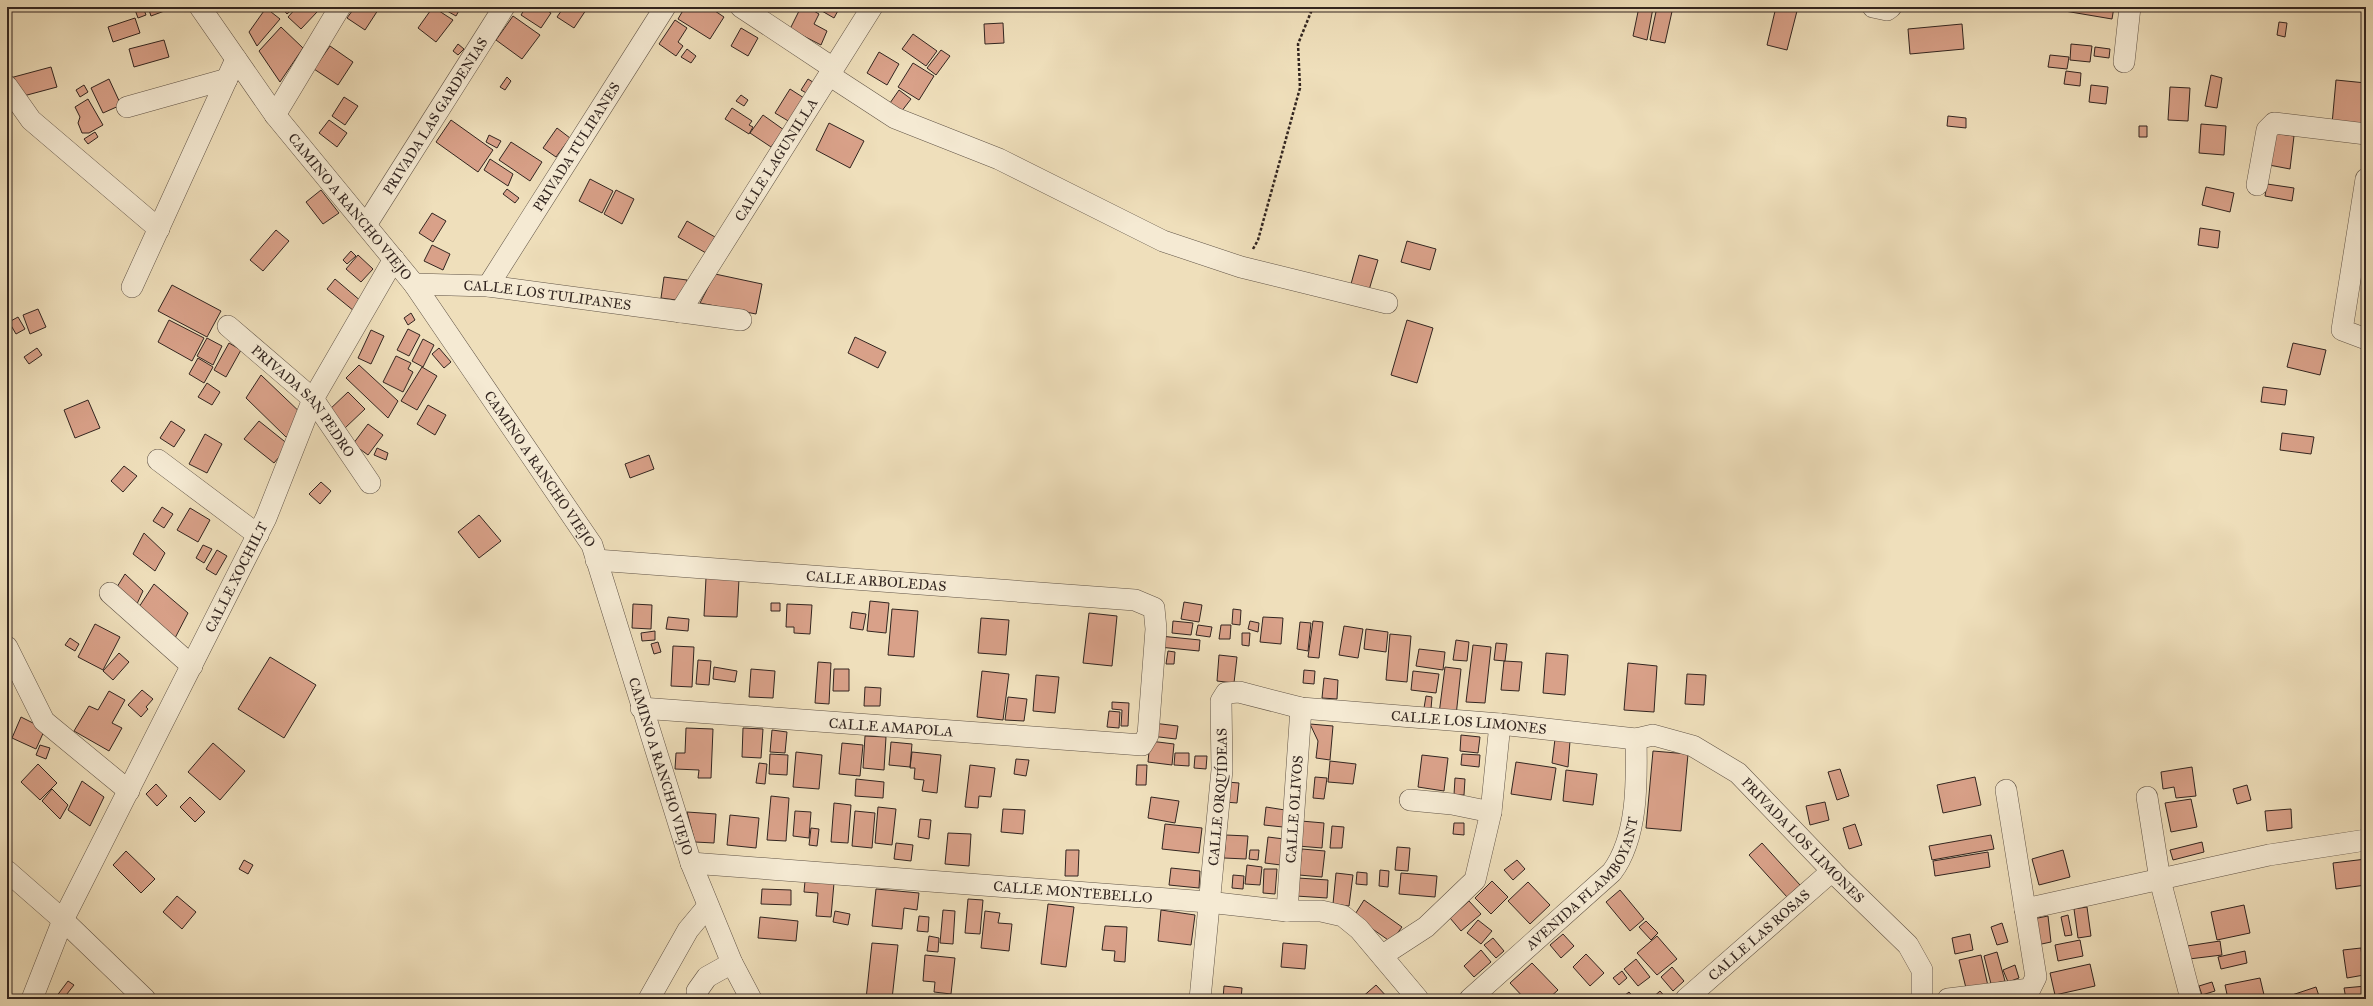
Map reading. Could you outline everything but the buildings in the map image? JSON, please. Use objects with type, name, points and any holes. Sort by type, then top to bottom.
[{"type":"street","name":"CAMINO A RANCHO VIEJO","points":[[200,7],[275,115],[414,284],[592,545],[641,708],[691,863],[732,963],[751,999]]},
{"type":"street","points":[[275,115],[340,7]]},
{"type":"street","name":"PRIVADA LAS GARDENIAS","points":[[366,225],[504,7]]},
{"type":"street","name":"PRIVADA TULIPANES","points":[[488,286],[665,7]]},
{"type":"street","points":[[741,7],[895,118],[998,159],[1163,241],[1241,267],[1387,303]]},
{"type":"street","name":"CALLE LAGUNILLA","points":[[680,312],[872,7]]},
{"type":"street","points":[[1873,7],[1887,10],[1891,7]]},
{"type":"street","points":[[2124,62],[2130,7]]},
{"type":"street","points":[[132,287],[236,59]]},
{"type":"street","points":[[127,107],[227,79]]},
{"type":"street","points":[[7,86],[31,120],[159,229]]},
{"type":"street","points":[[2257,184],[2267,130],[2274,123],[2366,134]]},
{"type":"street","points":[[2366,179],[2342,330],[2366,338]]},
{"type":"street","name":"CALLE XOCHILT","points":[[32,999],[63,920],[258,535],[313,399],[394,259]]},
{"type":"street","name":"CALLE LOS TULIPANES","points":[[414,284],[488,286],[741,320]]},
{"type":"street","name":"PRIVADA SAN PEDRO","points":[[228,326],[313,399],[370,483]]},
{"type":"street","points":[[158,460],[258,535]]},
{"type":"street","name":"CALLE ARBOLEDAS","points":[[596,560],[1135,600],[1154,608],[1156,629],[1148,736],[1142,745]]},
{"type":"street","points":[[110,593],[192,666]]},
{"type":"street","points":[[7,647],[44,721],[129,791]]},
{"type":"street","name":"CALLE LOS LIMONES","points":[[1226,693],[1240,692],[1301,708],[1500,724],[1636,739]]},
{"type":"street","name":"CALLE ORQUÍDEAS","points":[[1200,999],[1208,902],[1222,770],[1222,700],[1226,693]]},
{"type":"street","name":"CALLE AMAPOLA","points":[[641,708],[1142,745]]},
{"type":"street","name":"CALLE OLIVOS","points":[[1287,911],[1301,708]]},
{"type":"street","points":[[1383,955],[1426,927],[1475,880],[1491,812],[1500,724]]},
{"type":"street","name":"PRIVADA LOS LIMONES","points":[[1636,739],[1653,735],[1692,746],[1738,773],[1832,870],[1908,945],[1922,970],[1922,999]]},
{"type":"street","name":"AVENIDA FLAMBOYANT","points":[[1470,999],[1612,872],[1622,858],[1630,832],[1636,772],[1636,739]]},
{"type":"street","points":[[1948,999],[2033,988],[2025,909],[2006,790]]},
{"type":"street","points":[[2147,797],[2160,880],[2191,999]]},
{"type":"street","points":[[1410,800],[1452,804],[1491,812]]},
{"type":"street","points":[[2025,909],[2269,855],[2366,840]]},
{"type":"street","name":"CALLE MONTEBELLO","points":[[691,863],[1208,902],[1287,911],[1321,911],[1343,916],[1359,929],[1383,955],[1418,999]]},
{"type":"street","name":"CALLE LAS ROSAS","points":[[1686,999],[1832,870]]},
{"type":"street","points":[[7,871],[63,920],[145,999]]},
{"type":"street","points":[[649,999],[688,930],[708,906]]},
{"type":"street","points":[[698,999],[697,991],[707,977],[732,963]]},
{"type":"path","points":[[1241,267],[1258,240],[1284,150],[1300,88],[1298,44],[1313,7]]}]
